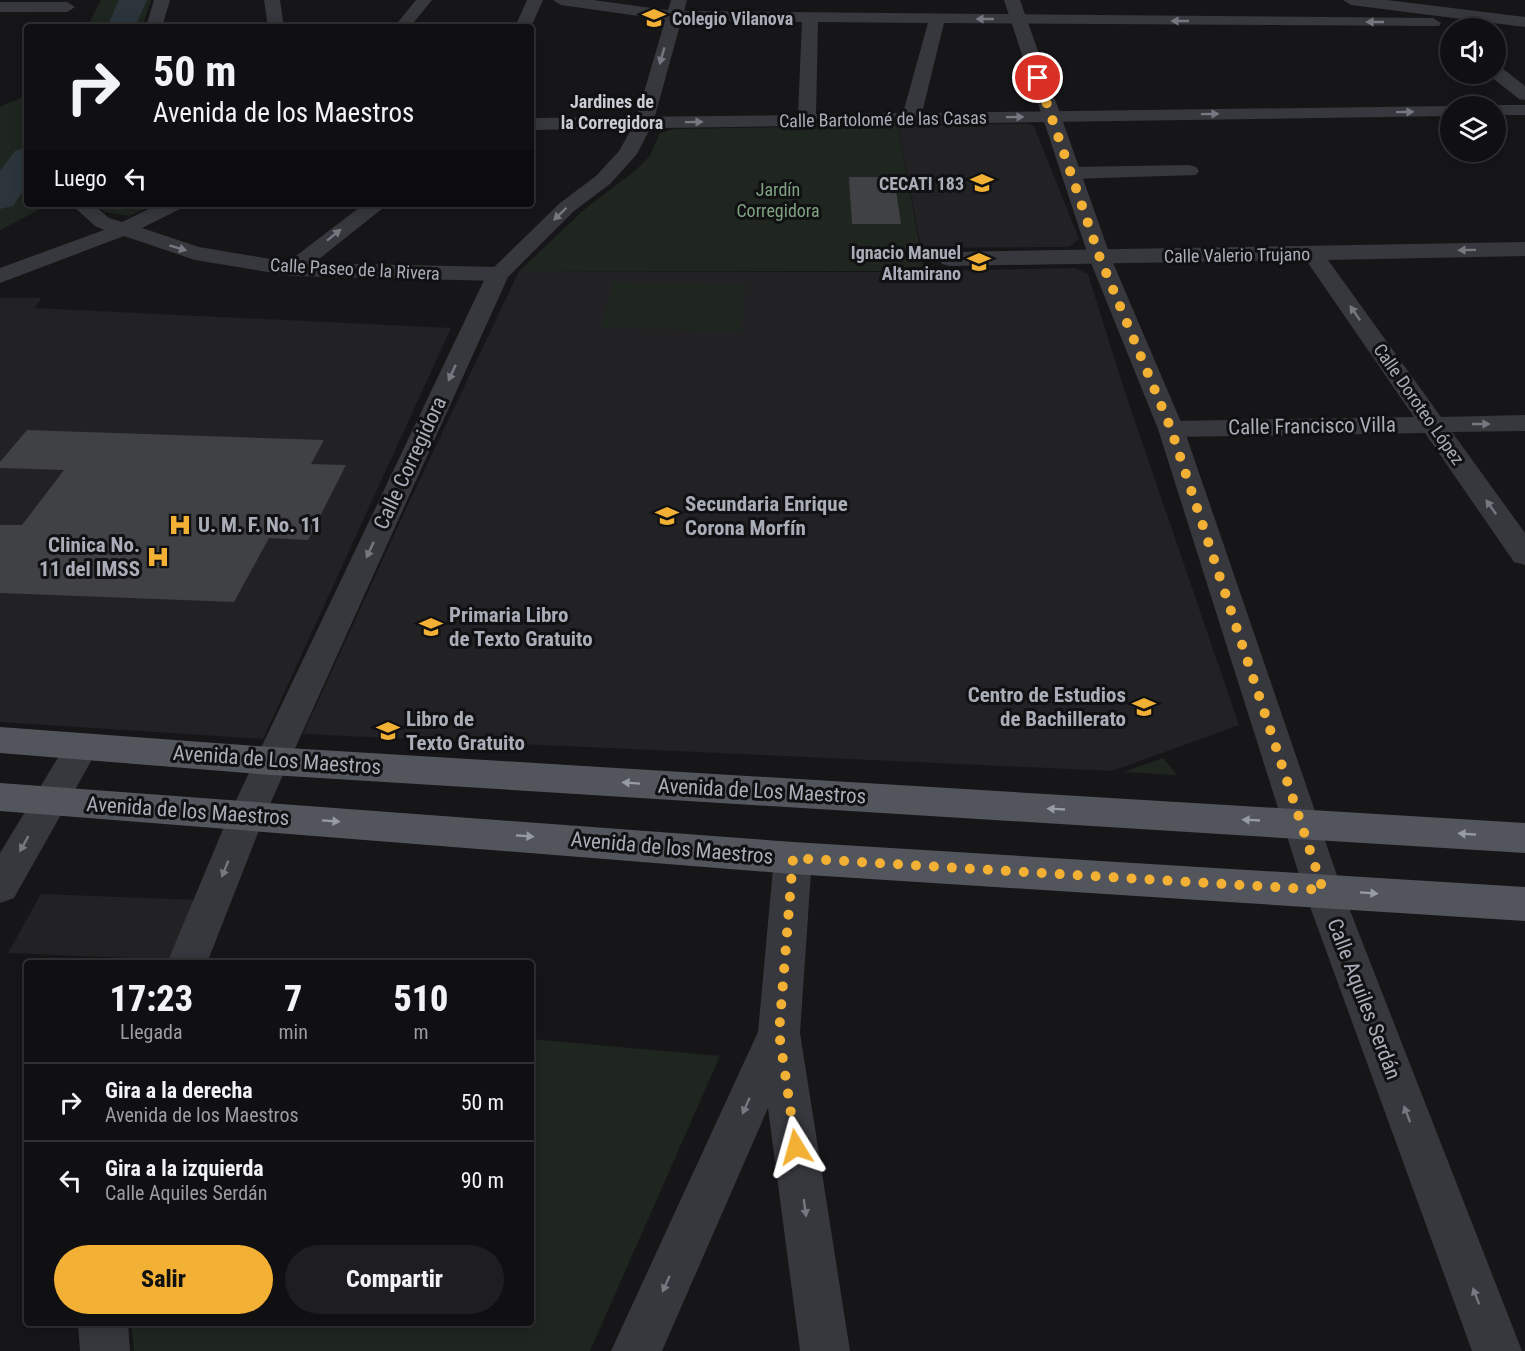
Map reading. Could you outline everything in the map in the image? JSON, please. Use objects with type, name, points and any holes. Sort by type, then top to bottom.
[{"type":"main road","name":"Avenida de Los Maestros","points":[[0,740],[271,761],[1525,838]]},
{"type":"main road","name":"Avenida de los Maestros","points":[[0,797],[793,858],[1525,904]]},
{"type":"street","points":[[155,24],[162,0]]},
{"type":"street","points":[[272,0],[276,24]]},
{"type":"street","points":[[404,24],[424,0]]},
{"type":"street","points":[[524,24],[535,0]]},
{"type":"street","points":[[561,0],[810,18],[938,18],[1016,10],[1438,26],[1410,4]]},
{"type":"street","points":[[1351,0],[1410,4],[1525,22]]},
{"type":"street","points":[[0,6],[67,8]]},
{"type":"street","name":"Calle Corregidora","points":[[188,960],[271,761],[498,274],[567,207],[603,180],[627,154],[644,123],[676,8]]},
{"type":"street","name":"Calle Aquiles Serdán","points":[[1016,10],[1050,117],[1100,258],[1171,429],[1323,890],[1497,1351]]},
{"type":"street","points":[[807,120],[810,18]]},
{"type":"street","points":[[911,119],[938,18]]},
{"type":"street","points":[[1506,80],[1525,95]]},
{"type":"street","points":[[1506,110],[1525,110]]},
{"type":"street","name":"Calle Bartolomé de las Casas","points":[[534,124],[1440,111]]},
{"type":"street","points":[[1071,173],[1189,171]]},
{"type":"street","name":"Calle Paseo de la Rivera","points":[[84,207],[102,222],[195,253],[292,269],[498,274]]},
{"type":"street","points":[[0,276],[122,230],[169,207]]},
{"type":"street","points":[[292,269],[373,207]]},
{"type":"street","name":"Calle Valerio Trujano","points":[[950,259],[1525,249]]},
{"type":"street","name":"Calle Doroteo López","points":[[1313,254],[1525,555]]},
{"type":"street","name":"Calle Francisco Villa","points":[[1171,429],[1525,423]]},
{"type":"street","points":[[0,887],[82,747]]},
{"type":"street","points":[[793,858],[779,1033],[825,1351]]},
{"type":"street","points":[[636,1351],[779,1033]]},
{"type":"street","points":[[104,1326],[105,1351]]},
{"type":"shaded area","name":"CECATI 183","points":[[1029,124],[1034,126],[1079,239],[1069,247],[921,248],[898,125]]},
{"type":"shaded area","points":[[1075,268],[1088,274],[1125,392],[1239,725],[1112,771],[303,734],[404,513],[519,271],[877,272]]},
{"type":"shaded area","name":"U. M. F. No. 11","points":[[0,298],[41,298],[35,308],[451,328],[263,739],[0,722]]},
{"type":"shaded area","points":[[41,894],[200,900],[173,960],[8,953]]},
{"type":"green space","points":[[101,0],[151,0],[143,24],[89,24]]},
{"type":"green space","points":[[24,96],[24,207],[44,207],[0,230],[0,107]]},
{"type":"green space","name":"Jardín Corregidora","points":[[898,125],[924,271],[519,271],[586,208],[636,170],[649,157],[660,133],[675,129]]},
{"type":"green space","points":[[100,207],[149,207],[129,216],[104,212]]},
{"type":"green space","points":[[613,282],[746,284],[741,331],[601,328]]},
{"type":"green space","points":[[1163,758],[1177,775],[1124,772]]},
{"type":"green space","points":[[534,1039],[720,1056],[590,1351],[134,1351],[131,1326],[534,1326]]},
{"type":"building","points":[[849,177],[894,177],[901,224],[852,224]]},
{"type":"building","name":"U. M. F. No. 11","points":[[27,430],[324,440],[311,464],[346,465],[308,540],[269,538],[234,602],[0,593],[0,525],[22,525],[64,470],[0,468],[0,462]]},
{"type":"waterway","points":[[122,24],[133,0]]},
{"type":"waterway","points":[[0,198],[24,162]]},
{"type":"place","name":"Colegio Vilanova","points":[[654,18]]},
{"type":"place","name":"CECATI 183","points":[[982,183]]},
{"type":"place","name":"Ignacio Manuel Altamirano","points":[[979,262]]},
{"type":"place","name":"Secundaria Enrique Corona Morfín","points":[[667,516]]},
{"type":"place","name":"U. M. F. No. 11","points":[[180,525]]},
{"type":"place","name":"Clinica No. 11 del IMSS","points":[[158,557]]},
{"type":"place","name":"Primaria Libro de Texto Gratuito","points":[[431,627]]},
{"type":"place","name":"Centro de Estudios de Bachillerato","points":[[1144,707]]},
{"type":"place","name":"Libro de Texto Gratuito","points":[[388,731]]},
{"type":"district","name":"Jardines de la Corregidora","points":[[612,111]]},
{"type":"route","points":[[796,1147],[779,1033],[793,858],[1323,890],[1171,429],[1100,258],[1038,78]]}]
